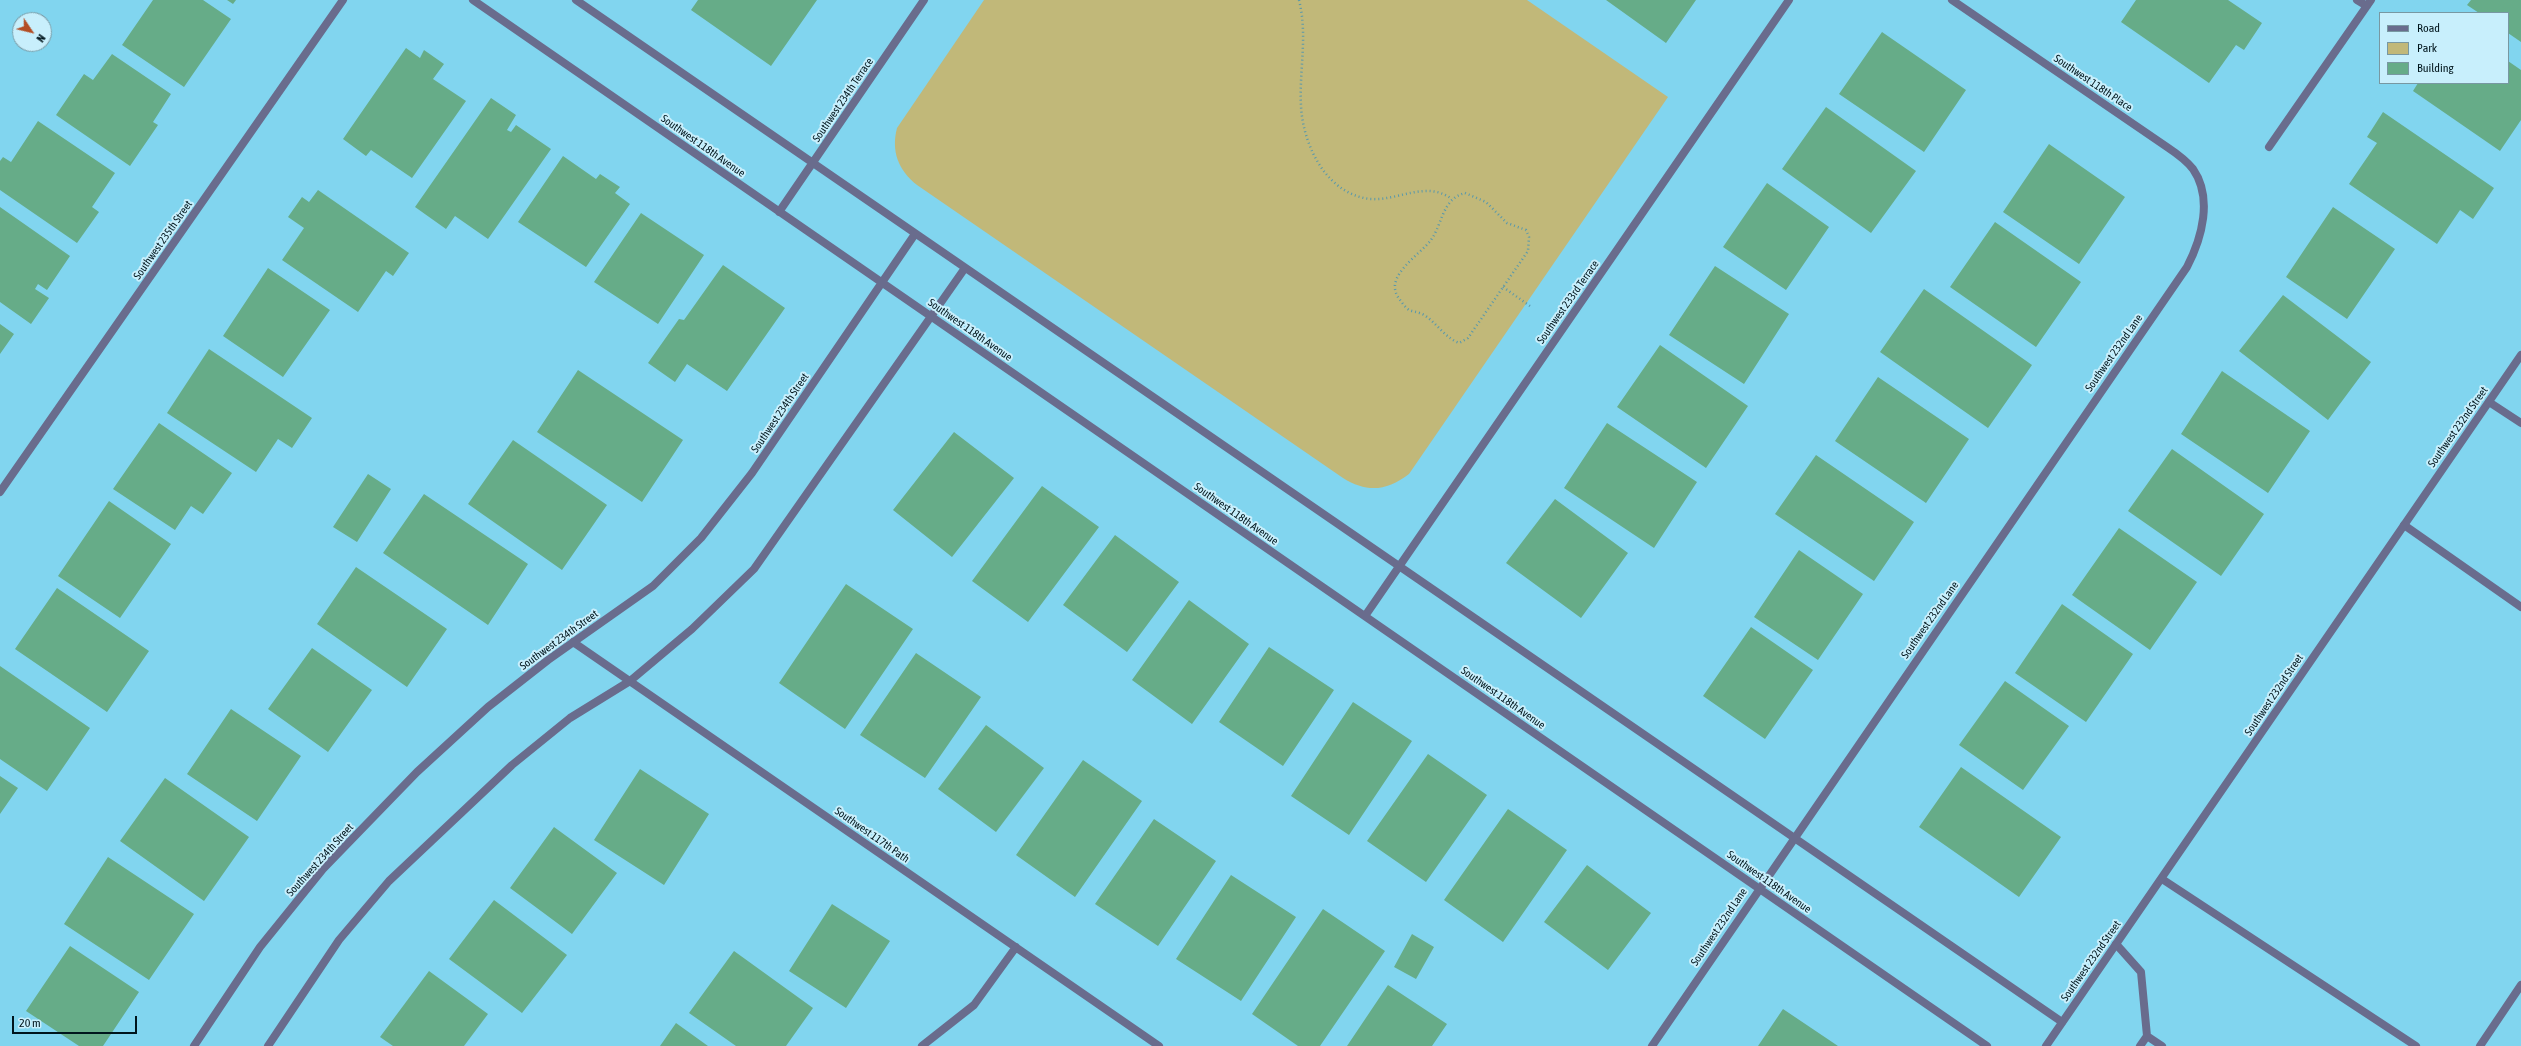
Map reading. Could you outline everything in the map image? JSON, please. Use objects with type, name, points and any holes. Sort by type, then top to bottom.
[{"type":"street","name":"Southwest 235th Street","points":[[0,492],[343,0]]},
{"type":"street","name":"Southwest 118th Avenue","points":[[473,0],[1987,1046]]},
{"type":"street","points":[[576,0],[2062,1022]]},
{"type":"street","name":"Southwest 234th Terrace","points":[[779,212],[924,0]]},
{"type":"street","name":"Southwest 233rd Terrace","points":[[1365,616],[1789,0]]},
{"type":"street","name":"Southwest 118th Place","points":[[1952,0],[2180,156],[2193,169],[2204,198]]},
{"type":"street","points":[[2270,147],[2369,3],[2357,0]]},
{"type":"street","name":"Southwest 232nd Lane","points":[[1652,1046],[1794,837],[2187,267],[2196,249],[2202,229],[2204,198]]},
{"type":"street","name":"Southwest 234th Street","points":[[194,1046],[260,947],[323,869],[417,772],[488,707],[573,642],[653,586],[701,538],[752,473],[915,234]]},
{"type":"street","points":[[268,1046],[339,940],[389,881],[512,765],[570,718],[630,681],[692,629],[754,569],[965,268]]},
{"type":"street","name":"Southwest 232nd Street","points":[[2046,1046],[2521,355]]},
{"type":"street","points":[[2489,402],[2521,423]]},
{"type":"street","points":[[2404,525],[2521,607]]},
{"type":"street","name":"Southwest 117th Path","points":[[573,642],[1159,1046]]},
{"type":"street","points":[[2162,878],[2416,1046]]},
{"type":"street","points":[[2116,944],[2141,972],[2147,1036],[2140,1046]]},
{"type":"street","points":[[922,1046],[974,1005],[1016,947]]},
{"type":"street","points":[[2480,1046],[2521,985]]},
{"type":"street","points":[[2147,1036],[2162,1046]]},
{"type":"path","points":[[1299,0],[1303,15],[1304,44],[1301,106],[1305,131],[1314,156],[1326,173],[1341,188],[1369,198],[1401,196],[1415,191],[1444,193],[1452,199]]},
{"type":"path","points":[[1465,193],[1486,202],[1507,223],[1526,230],[1529,237],[1528,251],[1503,287],[1468,338],[1459,343],[1451,340],[1423,314],[1409,310],[1397,296],[1394,286],[1400,272],[1431,240],[1445,208],[1452,199],[1465,193]]},
{"type":"path","points":[[1503,287],[1530,306]]},
{"type":"green space","points":[[984,0],[1527,0],[1668,97],[1409,474],[1401,480],[1385,487],[1369,488],[1352,483],[1343,478],[917,185],[905,173],[898,160],[896,152],[895,136],[897,128]]},
{"type":"building","points":[[153,0],[203,0],[231,19],[184,87],[122,45]]},
{"type":"building","points":[[227,0],[236,0],[233,4]]},
{"type":"building","points":[[698,0],[817,0],[771,66],[691,10]]},
{"type":"building","points":[[1606,0],[1696,0],[1666,43]]},
{"type":"building","points":[[2136,0],[2228,0],[2262,23],[2244,50],[2236,45],[2209,83],[2121,22]]},
{"type":"building","points":[[2471,0],[2521,0],[2521,42],[2509,34],[2509,12],[2478,12],[2467,5]]},
{"type":"building","points":[[1882,32],[1966,90],[1924,152],[1839,94]]},
{"type":"building","points":[[406,48],[420,58],[424,50],[444,64],[433,79],[466,101],[412,178],[371,150],[366,156],[343,139]]},
{"type":"building","points":[[112,54],[171,94],[153,122],[158,125],[130,166],[56,115],[84,74],[93,80]]},
{"type":"building","points":[[2509,62],[2521,70],[2521,120],[2500,151],[2413,91],[2417,84],[2509,84]]},
{"type":"building","points":[[491,98],[516,115],[507,130],[511,132],[516,125],[551,149],[488,239],[455,216],[446,229],[415,207]]},
{"type":"building","points":[[1826,107],[1916,171],[1871,233],[1782,169]]},
{"type":"building","points":[[2383,112],[2494,188],[2473,219],[2460,210],[2437,244],[2349,184],[2377,143],[2367,137]]},
{"type":"building","points":[[38,121],[115,173],[92,207],[99,212],[77,243],[0,190],[0,161],[3,157],[11,162]]},
{"type":"building","points":[[2049,144],[2125,197],[2079,264],[2003,212]]},
{"type":"building","points":[[563,156],[596,179],[600,174],[620,187],[615,193],[630,204],[586,267],[518,222]]},
{"type":"building","points":[[1767,183],[1829,227],[1786,290],[1723,247]]},
{"type":"building","points":[[318,190],[409,253],[393,276],[386,271],[358,312],[282,260],[304,228],[288,217],[302,197],[309,202]]},
{"type":"building","points":[[0,207],[70,256],[47,290],[38,284],[35,289],[49,298],[31,324],[0,302]]},
{"type":"building","points":[[2333,207],[2395,249],[2347,319],[2286,277]]},
{"type":"building","points":[[641,213],[704,255],[658,324],[594,282]]},
{"type":"building","points":[[1995,222],[2081,282],[2036,347],[1950,287]]},
{"type":"building","points":[[723,265],[785,308],[727,391],[687,364],[675,382],[648,363],[679,319],[684,320]]},
{"type":"building","points":[[1715,266],[1789,314],[1744,384],[1669,335]]},
{"type":"building","points":[[268,268],[330,310],[283,377],[223,336]]},
{"type":"building","points":[[1924,289],[2032,365],[1988,428],[1880,352]]},
{"type":"building","points":[[2283,295],[2371,362],[2328,420],[2239,351]]},
{"type":"building","points":[[0,324],[14,334],[0,354]]},
{"type":"building","points":[[1660,345],[1748,406],[1706,468],[1617,407]]},
{"type":"building","points":[[209,349],[312,418],[292,448],[278,439],[256,472],[167,413]]},
{"type":"building","points":[[578,370],[683,440],[642,502],[537,432]]},
{"type":"building","points":[[2222,371],[2310,431],[2268,493],[2181,434]]},
{"type":"building","points":[[1878,377],[1969,439],[1926,503],[1835,441]]},
{"type":"building","points":[[159,423],[232,473],[203,514],[191,506],[175,530],[113,489]]},
{"type":"building","points":[[1607,423],[1697,482],[1654,548],[1564,488]]},
{"type":"building","points":[[954,432],[1014,478],[952,557],[893,510]]},
{"type":"building","points":[[513,440],[607,505],[562,570],[468,504]]},
{"type":"building","points":[[2172,449],[2264,514],[2221,576],[2128,511]]},
{"type":"building","points":[[1816,455],[1914,522],[1874,581],[1775,514]]},
{"type":"building","points":[[368,474],[391,489],[357,542],[333,527]]},
{"type":"building","points":[[1042,486],[1099,527],[1028,622],[972,581]]},
{"type":"building","points":[[424,494],[528,564],[488,625],[383,553]]},
{"type":"building","points":[[1555,499],[1628,553],[1581,618],[1506,563]]},
{"type":"building","points":[[109,501],[171,544],[120,618],[58,576]]},
{"type":"building","points":[[2119,528],[2197,582],[2150,650],[2072,595]]},
{"type":"building","points":[[1115,535],[1179,582],[1127,652],[1063,605]]},
{"type":"building","points":[[1799,550],[1863,594],[1818,660],[1754,617]]},
{"type":"building","points":[[356,567],[447,629],[407,687],[317,624]]},
{"type":"building","points":[[846,584],[913,629],[845,729],[779,683]]},
{"type":"building","points":[[57,588],[149,651],[107,712],[15,649]]},
{"type":"building","points":[[1189,600],[1249,644],[1192,724],[1132,680]]},
{"type":"building","points":[[2062,604],[2133,654],[2086,722],[2015,673]]},
{"type":"building","points":[[1751,627],[1813,670],[1765,739],[1703,696]]},
{"type":"building","points":[[1269,647],[1334,690],[1283,766],[1219,722]]},
{"type":"building","points":[[312,648],[372,690],[328,752],[268,709]]},
{"type":"building","points":[[916,653],[981,697],[925,778],[860,735]]},
{"type":"building","points":[[0,666],[90,728],[47,791],[0,759]]},
{"type":"building","points":[[2005,681],[2069,726],[2023,790],[1959,745]]},
{"type":"building","points":[[1353,702],[1412,741],[1349,835],[1291,796]]},
{"type":"building","points":[[231,709],[301,756],[257,821],[187,774]]},
{"type":"building","points":[[986,725],[1044,768],[996,832],[938,789]]},
{"type":"building","points":[[1428,754],[1487,795],[1426,882],[1367,841]]},
{"type":"building","points":[[1083,760],[1142,801],[1075,897],[1016,855]]},
{"type":"building","points":[[1961,767],[2061,837],[2019,897],[1919,827]]},
{"type":"building","points":[[640,769],[709,814],[664,885],[594,840]]},
{"type":"building","points":[[0,776],[18,788],[0,814]]},
{"type":"building","points":[[165,778],[249,837],[204,901],[120,841]]},
{"type":"building","points":[[1508,809],[1567,850],[1503,942],[1444,900]]},
{"type":"building","points":[[1154,819],[1216,861],[1158,946],[1095,904]]},
{"type":"building","points":[[554,827],[617,873],[572,934],[510,888]]},
{"type":"building","points":[[108,857],[194,914],[149,980],[64,924]]},
{"type":"building","points":[[1587,865],[1651,913],[1608,970],[1544,922]]},
{"type":"building","points":[[1231,875],[1296,917],[1241,1001],[1176,959]]},
{"type":"building","points":[[494,900],[567,955],[522,1013],[449,959]]},
{"type":"building","points":[[832,904],[890,941],[846,1008],[789,971]]},
{"type":"building","points":[[1323,909],[1385,951],[1320,1046],[1298,1046],[1252,1014]]},
{"type":"building","points":[[1412,934],[1434,947],[1416,979],[1394,967]]},
{"type":"building","points":[[70,946],[139,992],[103,1046],[79,1046],[26,1011]]},
{"type":"building","points":[[734,951],[813,1008],[786,1046],[736,1046],[689,1013]]},
{"type":"building","points":[[429,971],[488,1014],[464,1046],[393,1046],[380,1037]]},
{"type":"building","points":[[1388,985],[1447,1024],[1432,1046],[1347,1046]]},
{"type":"building","points":[[1783,1009],[1838,1046],[1758,1046]]},
{"type":"building","points":[[676,1023],[708,1046],[660,1046]]}]
